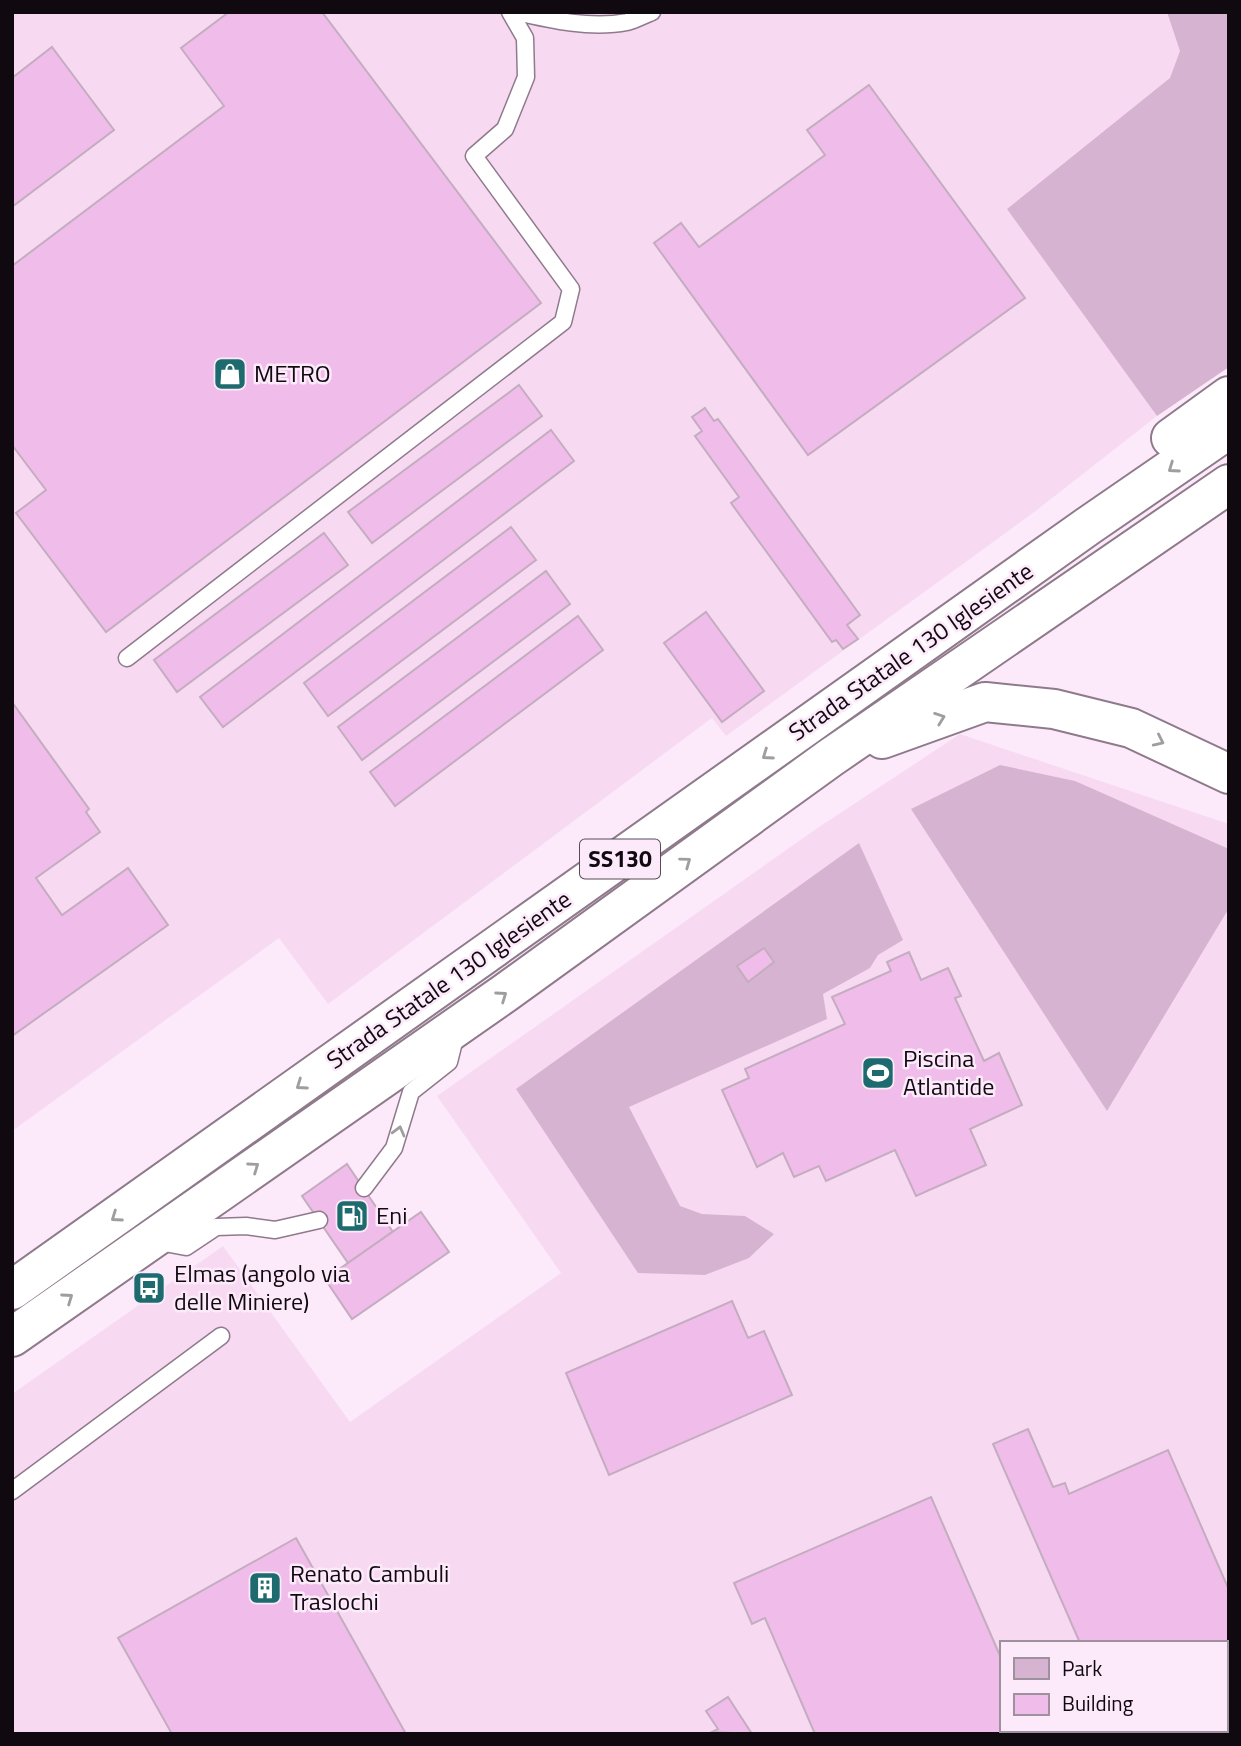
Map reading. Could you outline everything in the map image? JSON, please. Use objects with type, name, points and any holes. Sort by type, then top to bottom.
[{"type":"highway","points":[[1088,526],[1136,463],[1229,396]]},
{"type":"highway","name":"Strada Statale 130 Iglesiente","points":[[12,1290],[1088,526],[1229,429]]},
{"type":"highway","name":"Strada Statale 130 Iglesiente","points":[[12,1337],[458,1026],[830,758],[1229,484]]},
{"type":"highway","points":[[830,758],[985,702],[1054,709],[1131,728],[1229,774]]},
{"type":"lane","points":[[127,658],[563,322],[571,289],[474,156],[505,129],[526,76],[525,38],[510,12]]},
{"type":"lane","points":[[517,12],[550,20],[595,24],[627,22],[652,12]]},
{"type":"lane","points":[[363,1188],[394,1148],[411,1093],[449,1062],[458,1026]]},
{"type":"lane","points":[[149,1240],[186,1247],[216,1227],[246,1226],[275,1230],[319,1220]]},
{"type":"lane","points":[[12,1491],[221,1336]]},
{"type":"shaded area","points":[[12,12],[1229,12],[1153,411],[1157,416],[1033,513],[726,736],[712,718],[328,1004],[279,938],[12,1131]]},
{"type":"shaded area","points":[[960,734],[1229,824],[1229,1734],[12,1734],[12,1394],[223,1246],[350,1422],[561,1273],[437,1096],[816,829]]},
{"type":"green space","points":[[1167,12],[1229,12],[1229,367],[1157,416],[1007,209],[1170,78],[1180,51]]},
{"type":"green space","points":[[1000,765],[1075,781],[1229,849],[1229,908],[1107,1111],[911,809]]},
{"type":"green space","points":[[859,843],[903,940],[878,955],[870,968],[823,994],[827,1019],[629,1107],[680,1206],[702,1214],[745,1216],[774,1234],[749,1258],[705,1275],[638,1273],[516,1089]]},
{"type":"building","name":"METRO","points":[[229,12],[322,12],[541,303],[106,632],[16,513],[46,490],[12,445],[12,266],[224,106],[181,48]]},
{"type":"building","points":[[52,47],[114,130],[12,207],[12,78]]},
{"type":"building","points":[[869,85],[1025,298],[808,455],[654,243],[681,223],[699,247],[825,155],[807,130]]},
{"type":"building","points":[[519,385],[542,416],[372,543],[348,512]]},
{"type":"building","points":[[705,408],[714,421],[718,419],[860,615],[847,625],[858,639],[843,649],[836,640],[832,642],[731,503],[739,497],[695,436],[702,431],[692,417]]},
{"type":"building","points":[[551,430],[574,461],[223,727],[200,697]]},
{"type":"building","points":[[511,527],[536,560],[328,716],[304,683]]},
{"type":"building","points":[[324,533],[348,565],[177,692],[154,660]]},
{"type":"building","points":[[546,571],[570,604],[362,760],[338,727]]},
{"type":"building","points":[[706,612],[764,691],[722,722],[664,643]]},
{"type":"building","points":[[578,616],[603,650],[395,806],[370,772]]},
{"type":"building","points":[[12,702],[89,809],[86,812],[100,832],[36,878],[62,915],[128,868],[168,925],[12,1036]]},
{"type":"building","points":[[764,948],[774,962],[748,982],[737,966]]},
{"type":"building","name":"Piscina Atlantide","points":[[909,952],[921,980],[948,968],[961,996],[955,998],[984,1061],[999,1053],[1022,1105],[970,1129],[986,1165],[916,1196],[895,1150],[826,1181],[819,1166],[794,1177],[783,1153],[757,1167],[722,1090],[749,1078],[745,1069],[845,1024],[832,997],[891,971],[887,962]]},
{"type":"building","points":[[347,1164],[393,1232],[348,1263],[302,1196]]},
{"type":"building","points":[[421,1212],[449,1252],[352,1319],[325,1279]]},
{"type":"building","points":[[732,1301],[748,1338],[764,1331],[792,1395],[609,1475],[566,1373]]},
{"type":"building","points":[[1028,1429],[1053,1487],[1065,1483],[1069,1494],[1168,1450],[1229,1590],[1229,1734],[1119,1734],[1227,1732],[1227,1641],[1079,1641],[993,1444]]},
{"type":"building","points":[[931,1497],[1000,1656],[1000,1732],[1034,1734],[815,1734],[765,1618],[752,1624],[734,1583]]},
{"type":"building","name":"Renato Cambuli Traslochi","points":[[296,1538],[406,1734],[172,1734],[118,1638]]},
{"type":"building","points":[[728,1697],[752,1734],[712,1732],[718,1729],[706,1711]]},
{"type":"place","name":"METRO","points":[[230,374]]},
{"type":"place","name":"Piscina Atlantide","points":[[878,1073]]},
{"type":"place","name":"Eni","points":[[352,1216]]},
{"type":"place","name":"Elmas (angolo via delle Miniere)","points":[[149,1288]]},
{"type":"place","name":"Renato Cambuli Traslochi","points":[[265,1588]]}]
